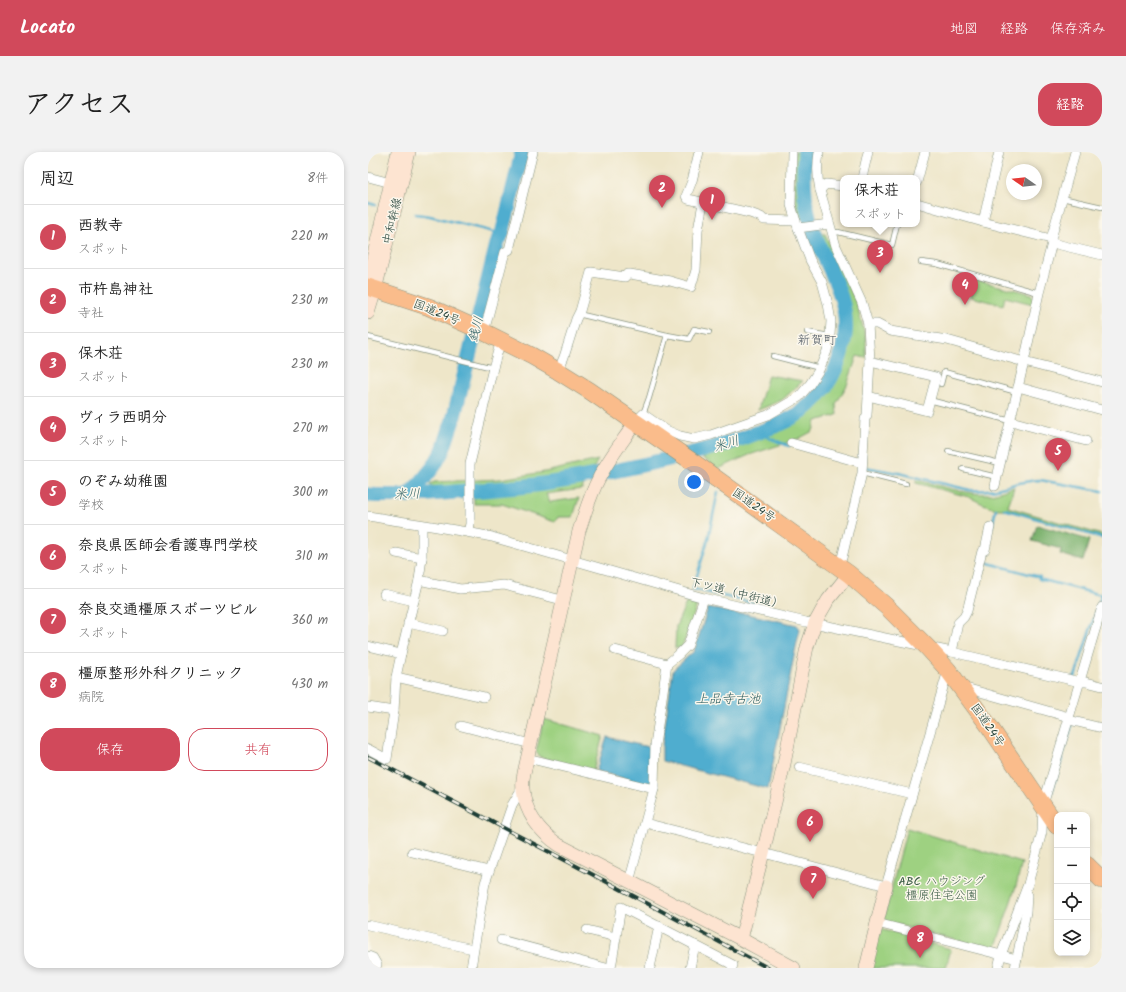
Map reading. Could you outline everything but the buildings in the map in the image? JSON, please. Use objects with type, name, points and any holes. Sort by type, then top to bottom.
[{"type":"highway","name":"国道24号","points":[[370,286],[429,307],[467,324],[532,356],[590,391],[639,418],[658,439],[843,570],[887,607],[948,670],[989,726],[1054,822]]},
{"type":"highway","points":[[1090,868],[1102,880]]},
{"type":"street","name":"中和幹線","points":[[368,313],[370,286],[398,152]]},
{"type":"street","name":"中和幹線","points":[[370,286],[409,152]]},
{"type":"street","points":[[483,332],[505,252],[509,250],[534,152]]},
{"type":"street","points":[[699,152],[692,181],[686,196],[688,199],[750,212],[764,220],[799,225],[829,227]]},
{"type":"street","points":[[787,152],[786,160],[791,167]]},
{"type":"street","points":[[792,152],[791,205],[810,260],[822,282],[831,321],[827,351],[820,368],[810,384],[799,397],[768,416],[712,435],[694,438],[680,436],[639,418],[616,449],[599,476],[579,531],[562,600],[527,758],[522,788],[526,805],[532,817],[542,831],[559,845],[794,968]]},
{"type":"street","points":[[741,939],[784,764],[808,648],[816,623],[843,570],[842,558],[862,473],[870,361],[868,324],[862,303],[829,227],[818,180],[817,167],[819,152]]},
{"type":"street","points":[[863,175],[868,152]]},
{"type":"street","points":[[919,175],[925,152]]},
{"type":"street","points":[[983,222],[999,152]]},
{"type":"street","points":[[996,482],[1039,293],[1062,198],[1075,152]]},
{"type":"street","points":[[368,177],[391,183]]},
{"type":"street","points":[[820,190],[826,184],[840,186]]},
{"type":"street","points":[[558,371],[580,311],[590,272],[625,277],[627,274],[630,274],[670,281],[692,287],[696,270],[698,230],[703,203]]},
{"type":"street","points":[[920,204],[1102,255]]},
{"type":"street","points":[[868,324],[877,324],[890,331],[947,340],[1102,382]]},
{"type":"street","points":[[468,532],[470,524],[470,464],[493,368],[502,342]]},
{"type":"street","points":[[868,396],[927,411],[936,377],[870,361]]},
{"type":"street","points":[[1018,389],[1102,410]]},
{"type":"street","points":[[1011,421],[1086,441]]},
{"type":"street","points":[[791,443],[862,463]]},
{"type":"street","name":"下ツ道（中街道）","points":[[368,516],[468,532],[520,544],[704,598],[806,622],[952,652],[1102,686]]},
{"type":"street","points":[[368,750],[387,759],[394,711],[396,677],[419,580],[422,558],[422,525]]},
{"type":"street","points":[[952,652],[958,623],[967,611],[982,551],[985,550],[990,527]]},
{"type":"street","points":[[396,553],[422,558]]},
{"type":"street","points":[[419,580],[460,589],[504,585],[562,600]]},
{"type":"street","points":[[384,594],[414,601]]},
{"type":"street","points":[[630,882],[654,789],[655,745],[667,664],[688,645],[704,598]]},
{"type":"street","points":[[998,968],[1001,955],[1028,884],[1042,832],[1043,805],[1102,607]]},
{"type":"street","points":[[408,623],[443,632]]},
{"type":"street","points":[[368,646],[401,654]]},
{"type":"street","points":[[615,650],[667,664]]},
{"type":"street","points":[[866,968],[886,886],[948,670]]},
{"type":"street","points":[[396,677],[484,697]]},
{"type":"street","points":[[961,687],[1102,728]]},
{"type":"street","points":[[368,706],[394,711]]},
{"type":"street","points":[[461,726],[531,744]]},
{"type":"street","points":[[527,758],[654,789]]},
{"type":"street","points":[[799,767],[912,794]]},
{"type":"street","points":[[471,968],[485,883],[512,805],[522,788]]},
{"type":"street","points":[[645,823],[886,886]]},
{"type":"street","points":[[412,852],[489,871]]},
{"type":"street","points":[[877,923],[1001,955],[1016,963],[1026,912],[1028,884]]},
{"type":"street","points":[[611,968],[621,907],[733,965],[732,968]]},
{"type":"street","points":[[368,925],[473,949]]},
{"type":"street","points":[[650,968],[659,926]]},
{"type":"street","points":[[587,930],[616,937]]},
{"type":"street","points":[[501,940],[606,968]]},
{"type":"street","points":[[690,968],[695,945]]},
{"type":"street","points":[[368,956],[373,958],[377,967]]},
{"type":"lane","points":[[1062,198],[1102,207]]},
{"type":"lane","points":[[829,227],[838,232],[892,246],[896,227]]},
{"type":"lane","points":[[921,262],[937,264],[1039,293]]},
{"type":"lane","points":[[578,314],[689,339],[694,329],[709,332]]},
{"type":"lane","points":[[807,332],[830,336]]},
{"type":"lane","points":[[639,418],[649,398],[666,335]]},
{"type":"lane","points":[[368,337],[493,368]]},
{"type":"lane","points":[[773,356],[820,368]]},
{"type":"lane","points":[[941,384],[944,372],[1018,389]]},
{"type":"lane","points":[[933,401],[1011,421]]},
{"type":"lane","points":[[948,451],[1000,463]]},
{"type":"lane","points":[[963,469],[996,482]]},
{"type":"lane","points":[[862,473],[906,484]]},
{"type":"green space","points":[[794,152],[800,152],[799,166],[807,219],[802,220],[798,217],[795,201]]},
{"type":"green space","points":[[819,234],[825,234],[856,302],[866,338],[866,358],[857,356],[847,385],[836,404],[837,415],[816,421],[813,431],[798,439],[749,455],[718,469],[700,456],[783,426],[800,416],[818,402],[831,386],[841,363],[850,327],[845,299],[837,275],[825,254]]},
{"type":"green space","points":[[975,280],[1032,294],[1034,300],[1033,304],[1005,297],[1003,305],[971,297]]},
{"type":"green space","points":[[768,375],[803,381],[782,400],[758,410]]},
{"type":"green space","points":[[598,460],[591,472],[534,483],[448,489],[431,486],[430,484],[434,482],[500,479],[545,472]]},
{"type":"green space","points":[[916,480],[981,494],[993,494],[1014,487],[1008,507],[1102,535],[1102,537],[1007,509],[996,509],[969,497],[916,483]]},
{"type":"green space","points":[[585,482],[582,489],[546,494],[550,502],[579,498],[573,517],[558,517],[555,522],[502,504],[474,504],[474,496],[528,492]]},
{"type":"green space","points":[[1037,525],[1089,540],[1083,561],[1060,554],[1061,549],[1032,541]]},
{"type":"green space","points":[[686,603],[697,605],[681,648],[675,648],[676,626]]},
{"type":"green space","points":[[544,719],[603,736],[593,771],[540,757],[536,752]]},
{"type":"green space","name":"ABC ハウジング 橿原住宅公園","points":[[907,828],[1022,863],[996,946],[991,949],[887,922],[884,918]]},
{"type":"green space","points":[[876,928],[951,949],[946,968],[867,968]]},
{"type":"water","name":"上品寺古池","points":[[708,608],[739,614],[743,613],[797,625],[800,629],[768,789],[662,761],[662,746],[673,670],[694,651]]},
{"type":"water","points":[[607,737],[652,748],[653,786],[596,771]]},
{"type":"waterway","name":"銭川","points":[[408,495],[434,466],[443,450],[453,420],[497,244],[502,234],[522,152]]},
{"type":"waterway","name":"米川","points":[[368,495],[390,496],[488,490],[552,483],[579,478],[657,462],[724,445],[777,425],[792,418],[810,405],[825,388],[836,368],[843,346],[845,319],[843,304],[838,289],[813,232],[809,217],[804,185],[805,152]]},
{"type":"waterway","points":[[368,203],[376,205]]},
{"type":"waterway","points":[[415,214],[430,216],[502,234]]},
{"type":"waterway","points":[[764,430],[767,437],[789,446]]},
{"type":"waterway","points":[[865,467],[899,473],[970,490],[996,489],[1023,482],[1040,480],[1102,491]]},
{"type":"waterway","points":[[718,492],[708,539],[693,589],[805,615]]},
{"type":"waterway","points":[[992,526],[996,509]]},
{"type":"waterway","points":[[1004,509],[1102,538]]},
{"type":"waterway","points":[[981,561],[1040,577],[1039,579],[1101,595]]},
{"type":"waterway","points":[[1074,677],[1102,593]]},
{"type":"waterway","points":[[1052,792],[1072,725]]},
{"type":"railway","points":[[368,757],[768,968]]},
{"type":"place","name":"市杵島神社","points":[[662,208]]},
{"type":"place","name":"西教寺","points":[[712,220]]},
{"type":"place","name":"保木荘","points":[[880,273]]},
{"type":"place","name":"ヴィラ西明分","points":[[965,305]]},
{"type":"place","name":"のぞみ幼稚園","points":[[1058,471]]},
{"type":"place","name":"奈良県医師会看護専門学校","points":[[810,842]]},
{"type":"place","name":"奈良交通橿原スポーツビル","points":[[813,899]]},
{"type":"place","name":"橿原整形外科クリニック","points":[[920,958]]},
{"type":"district","name":"新賀町","points":[[817,339]]}]
